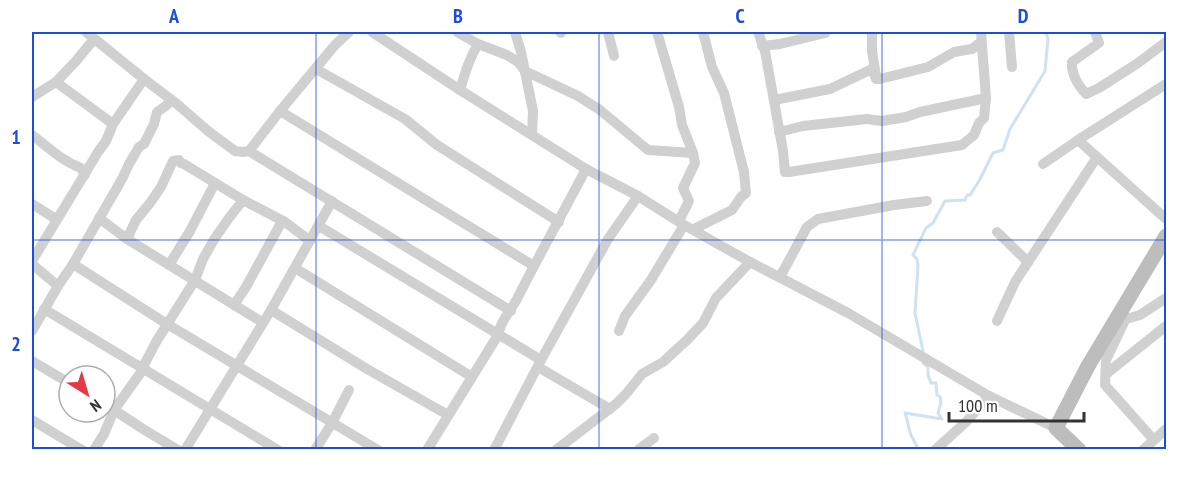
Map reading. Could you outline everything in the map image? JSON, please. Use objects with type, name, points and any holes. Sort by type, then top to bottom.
[{"type":"main road","points":[[1078,450],[1056,428],[1088,366],[1120,320],[1167,236]]},
{"type":"street","points":[[32,97],[56,82],[76,61],[90,35],[208,131],[235,151],[243,153],[249,151],[348,32]]},
{"type":"street","points":[[372,32],[586,169],[638,196],[750,262],[848,313],[989,396],[1056,428]]},
{"type":"street","points":[[457,32],[507,56],[518,62],[525,71],[600,110],[648,150],[693,153]]},
{"type":"street","points":[[515,32],[522,52],[533,111],[532,135]]},
{"type":"street","points":[[608,32],[614,56]]},
{"type":"street","points":[[619,331],[625,316],[686,225],[689,201],[683,188],[695,163],[682,125],[657,32]]},
{"type":"street","points":[[686,225],[732,210],[746,193],[744,172],[724,93],[712,67],[703,32]]},
{"type":"street","points":[[758,32],[774,100],[785,172],[962,145],[974,135],[984,118],[986,98],[981,37]]},
{"type":"street","points":[[762,46],[780,44],[825,32]]},
{"type":"street","points":[[872,32],[876,79]]},
{"type":"street","points":[[1009,32],[1012,67]]},
{"type":"street","points":[[1095,32],[1099,43],[1072,62],[1071,67],[1078,85],[1086,94],[1138,63],[1167,42]]},
{"type":"street","points":[[876,79],[927,67],[954,52],[972,49],[981,37]]},
{"type":"street","points":[[460,90],[466,66],[472,54],[473,39]]},
{"type":"street","points":[[316,69],[405,119],[437,145],[559,222]]},
{"type":"street","points":[[774,100],[830,89],[872,69],[876,79]]},
{"type":"street","points":[[58,286],[32,262],[56,219],[106,141],[114,124],[144,79]]},
{"type":"street","points":[[56,82],[114,124]]},
{"type":"street","points":[[1043,164],[1167,84]]},
{"type":"street","points":[[779,132],[803,126],[867,119],[882,122],[986,98]]},
{"type":"street","points":[[32,331],[73,264],[134,155],[144,144],[157,112],[170,99]]},
{"type":"street","points":[[280,111],[534,266]]},
{"type":"street","points":[[32,135],[48,149],[81,168],[85,175]]},
{"type":"street","points":[[1078,140],[1167,219]]},
{"type":"street","points":[[249,151],[511,310]]},
{"type":"street","points":[[997,321],[1028,262],[1097,157]]},
{"type":"street","points":[[127,239],[136,220],[161,187],[173,160],[178,160],[282,221],[310,241]]},
{"type":"street","points":[[427,450],[498,335],[503,320],[511,310],[586,169]]},
{"type":"street","points":[[169,265],[215,183]]},
{"type":"street","points":[[494,450],[608,239],[638,196]]},
{"type":"street","points":[[117,398],[144,368],[167,324],[195,280],[203,259],[215,238],[243,200]]},
{"type":"street","points":[[185,450],[271,310],[332,201]]},
{"type":"street","points":[[780,277],[807,227],[818,219],[894,204],[927,201]]},
{"type":"street","points":[[32,204],[56,219]]},
{"type":"street","points":[[99,218],[127,239],[262,322]]},
{"type":"street","points":[[234,305],[282,221]]},
{"type":"street","points":[[319,226],[498,335],[610,409]]},
{"type":"street","points":[[997,232],[1028,262]]},
{"type":"street","points":[[556,450],[610,409],[642,374],[663,362],[687,340],[703,323],[717,298],[750,262]]},
{"type":"street","points":[[73,264],[167,324],[378,450]]},
{"type":"street","points":[[295,268],[472,377]]},
{"type":"street","points":[[1153,439],[1105,385],[1106,360],[1120,320],[1140,315],[1167,298]]},
{"type":"street","points":[[44,309],[278,450]]},
{"type":"street","points":[[271,310],[448,415]]},
{"type":"street","points":[[1106,374],[1167,326]]},
{"type":"street","points":[[32,361],[57,376]]},
{"type":"street","points":[[315,450],[349,390]]},
{"type":"street","points":[[934,450],[966,422],[989,396]]},
{"type":"street","points":[[117,412],[178,450]]},
{"type":"street","points":[[32,420],[82,450]]},
{"type":"street","points":[[94,450],[104,434],[106,424]]},
{"type":"street","points":[[1143,450],[1167,429]]},
{"type":"street","points":[[638,450],[654,438]]},
{"type":"street","points":[[569,440],[576,450]]},
{"type":"waterway","points":[[923,351],[915,313],[918,266],[917,259],[913,255],[926,228],[933,223],[945,201],[965,200],[979,181],[993,153],[1003,150],[1010,129],[1045,71],[1048,39],[1046,32]]},
{"type":"waterway","points":[[918,450],[905,413],[942,419],[938,413],[941,402],[937,395],[936,383],[931,383],[928,367],[923,363]]}]
